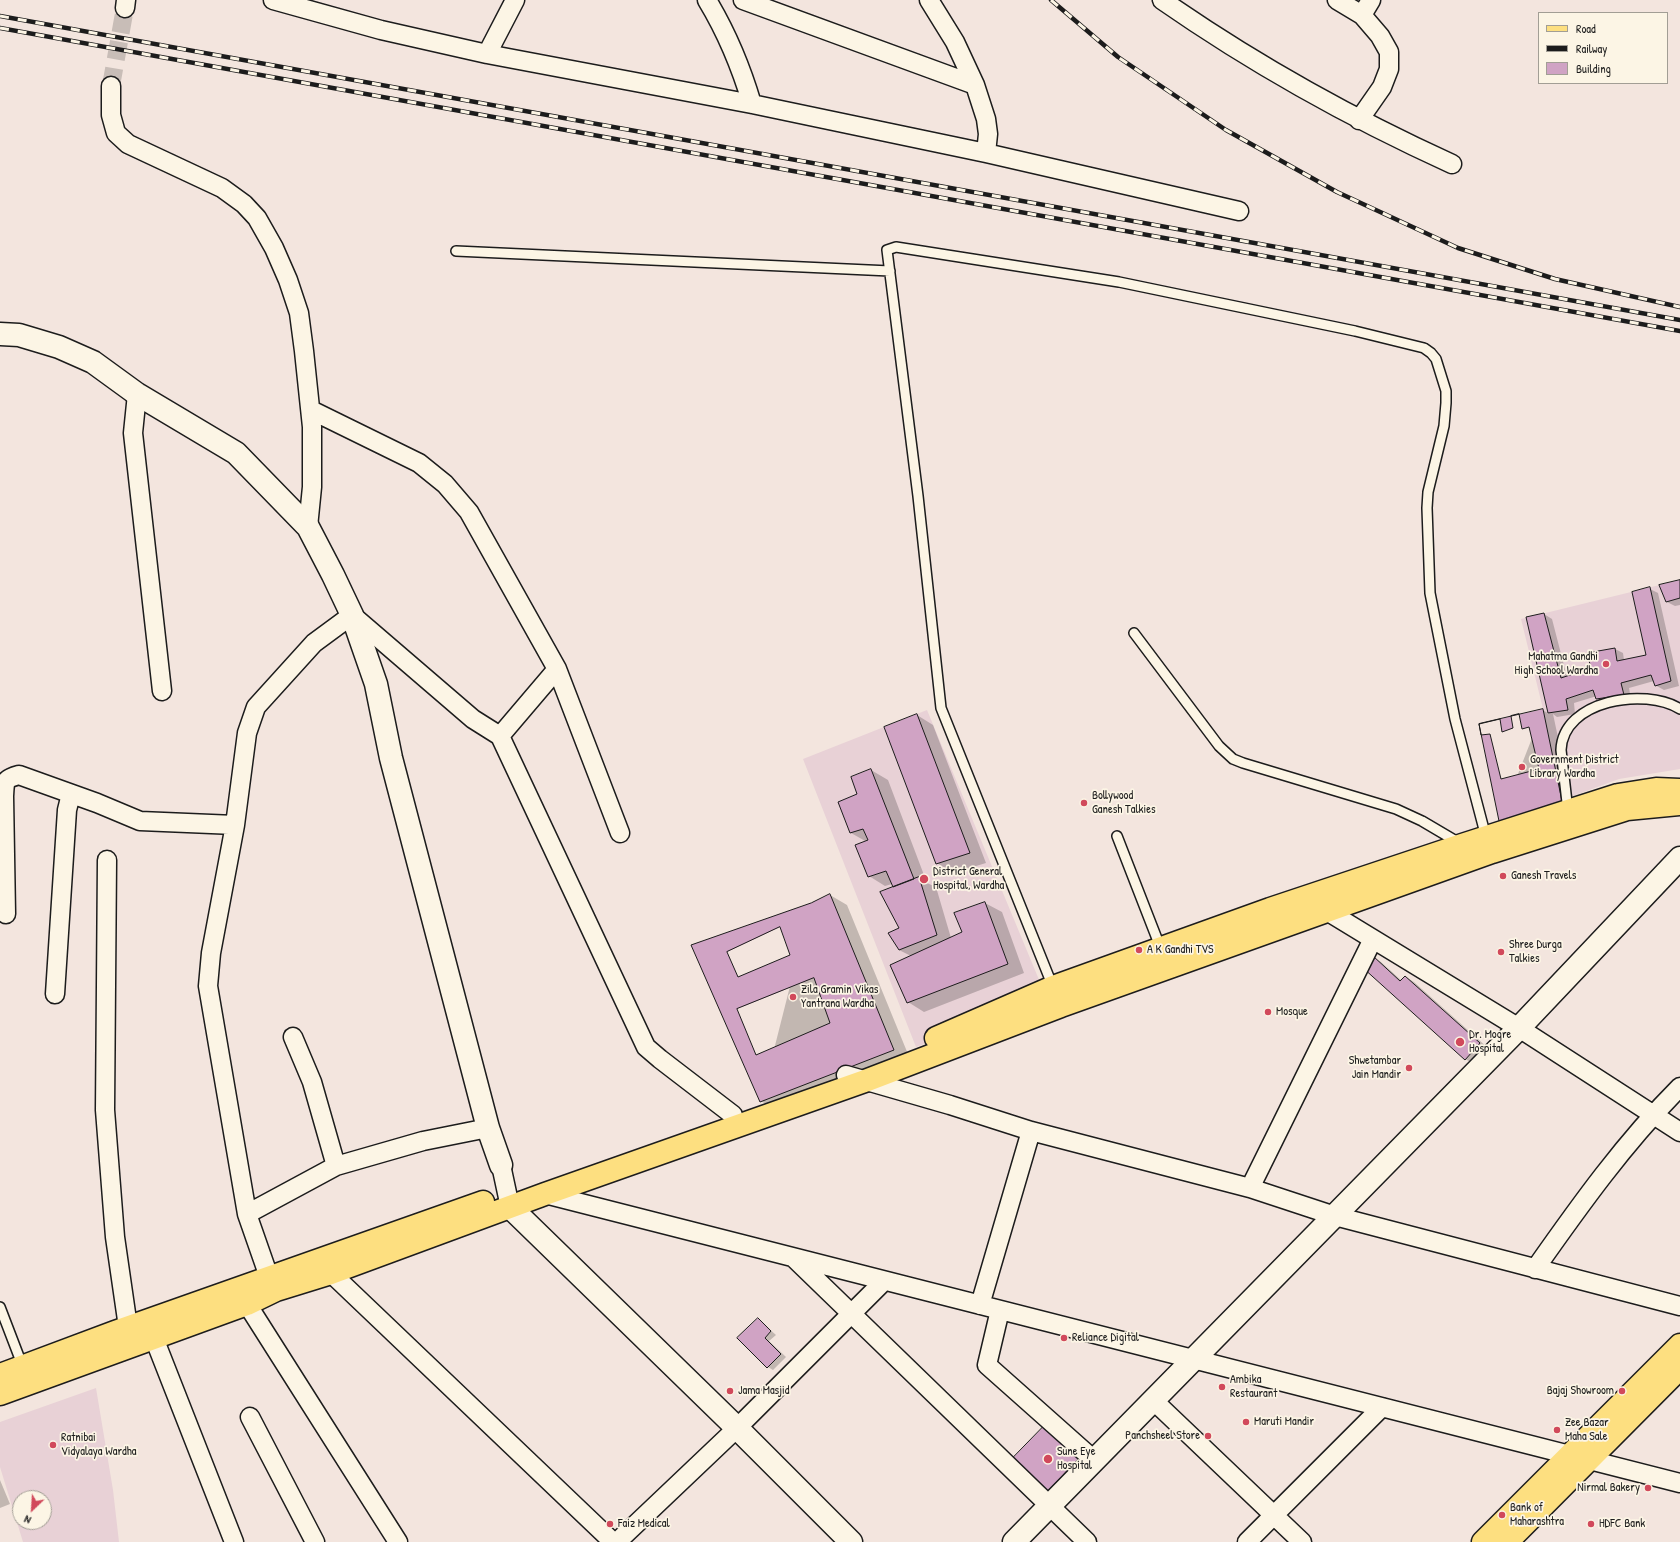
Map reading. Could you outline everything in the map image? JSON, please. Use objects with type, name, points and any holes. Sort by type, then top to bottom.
[{"type":"main road","points":[[120,1337],[154,1338],[247,1304],[276,1290],[331,1273],[509,1200],[733,1115],[856,1078],[1053,987],[1270,909],[1462,844],[1618,795],[1656,789],[1680,790]]},
{"type":"main road","points":[[0,1394],[120,1337],[269,1277],[509,1200],[545,1194],[856,1078],[1492,852],[1627,809],[1680,804]]},
{"type":"main road","points":[[1507,1542],[1580,1457],[1680,1346]]},
{"type":"main road","points":[[0,1375],[23,1367],[91,1351]]},
{"type":"main road","points":[[1483,1542],[1680,1368]]},
{"type":"street","points":[[273,0],[381,30],[487,54],[752,104],[986,153],[1240,211]]},
{"type":"street","points":[[487,54],[515,0]]},
{"type":"street","points":[[707,0],[731,44],[742,71],[752,104]]},
{"type":"street","points":[[744,0],[975,85]]},
{"type":"street","points":[[929,0],[955,42],[975,85],[986,119],[988,134],[986,153]]},
{"type":"street","points":[[1162,0],[1236,49],[1319,98],[1359,120],[1452,164]]},
{"type":"street","points":[[1337,0],[1367,7],[1389,52],[1389,69],[1382,87],[1359,120]]},
{"type":"street","points":[[111,86],[111,115],[116,133],[128,144],[222,188],[244,204],[257,218],[274,248],[288,280],[299,312],[311,410],[312,487],[308,527]]},
{"type":"street","points":[[0,334],[19,335],[59,347],[93,362],[137,394],[236,453],[308,527],[352,615],[376,684],[391,758],[488,1128],[501,1165],[509,1200],[851,1542]]},
{"type":"street","points":[[137,394],[133,433],[162,691]]},
{"type":"street","points":[[311,410],[419,463],[446,484],[469,512],[557,669],[620,833]]},
{"type":"street","points":[[352,615],[473,719],[500,736],[646,1047],[660,1060],[733,1115]]},
{"type":"street","points":[[269,1277],[247,1214],[208,986],[211,953],[235,825],[247,733],[256,708],[314,643],[352,615]]},
{"type":"street","points":[[500,736],[557,669]]},
{"type":"street","points":[[6,914],[5,782],[9,778],[19,775],[140,821],[235,825]]},
{"type":"street","points":[[55,994],[63,854],[67,810],[71,794]]},
{"type":"street","points":[[1014,1542],[1519,1028],[1680,858]]},
{"type":"street","points":[[107,860],[105,1110],[120,1337]]},
{"type":"street","points":[[1328,911],[1519,1028],[1680,1132]]},
{"type":"street","points":[[1250,1188],[1373,939]]},
{"type":"street","points":[[293,1037],[312,1082],[336,1166]]},
{"type":"street","points":[[856,1078],[950,1105],[1031,1131],[1250,1188],[1335,1216],[1680,1306]]},
{"type":"street","points":[[1536,1269],[1588,1194],[1652,1115],[1680,1087]]},
{"type":"street","points":[[247,1214],[336,1166],[423,1142],[488,1128]]},
{"type":"street","points":[[980,1305],[1031,1131]]},
{"type":"street","points":[[545,1194],[1680,1483]]},
{"type":"street","points":[[794,1258],[1087,1542]]},
{"type":"street","points":[[331,1273],[613,1542]]},
{"type":"street","points":[[617,1542],[737,1428],[884,1281]]},
{"type":"street","points":[[247,1304],[398,1542]]},
{"type":"street","points":[[1000,1310],[987,1365],[1095,1460]]},
{"type":"street","points":[[154,1338],[234,1542]]},
{"type":"street","points":[[1154,1401],[1302,1542]]},
{"type":"street","points":[[1247,1542],[1382,1407]]},
{"type":"street","points":[[250,1418],[314,1542]]},
{"type":"lane","points":[[1053,987],[941,708],[918,496],[887,250],[896,247],[1119,282],[1355,331],[1424,348],[1431,353],[1436,359],[1446,391],[1446,403],[1444,426],[1428,492],[1430,593],[1455,719],[1486,837]]},
{"type":"lane","points":[[456,251],[890,271]]},
{"type":"lane","points":[[1134,633],[1219,746],[1233,759],[1258,769],[1396,809],[1422,821],[1462,844]]},
{"type":"lane","points":[[1568,811],[1561,741],[1564,732],[1570,724],[1580,715],[1592,708],[1635,698],[1662,701],[1680,709]]},
{"type":"lane","points":[[1117,836],[1161,949]]},
{"type":"lane","points":[[0,1307],[23,1367]]},
{"type":"shaded area","name":"Mahatma Gandhi High School Wardha","points":[[1680,580],[1680,769],[1619,779],[1562,800],[1543,709],[1521,619]]},
{"type":"shaded area","name":"District General Hospital, Wardha","points":[[927,710],[1047,999],[916,1047],[803,759]]},
{"type":"shaded area","name":"Ratnibai Vidyalaya Wardha","points":[[96,1388],[113,1490],[119,1542],[23,1542],[19,1530],[52,1530],[52,1490],[12,1490],[12,1506],[0,1467],[0,1422]]},
{"type":"building","points":[[1680,580],[1680,598],[1666,602],[1659,585]]},
{"type":"building","points":[[1650,587],[1671,681],[1655,686],[1651,675],[1621,683],[1624,695],[1596,699],[1593,690],[1566,699],[1568,710],[1548,713],[1526,617],[1544,613],[1561,678],[1591,668],[1587,653],[1615,648],[1617,661],[1646,655],[1632,592]]},
{"type":"building","name":"Government District Library Wardha","points":[[1543,709],[1563,806],[1499,821],[1479,724]]},
{"type":"building","points":[[917,714],[970,853],[936,864],[884,727]]},
{"type":"building","points":[[1519,714],[1522,729],[1529,727],[1539,769],[1501,779],[1490,734],[1481,735],[1479,724],[1500,719],[1502,732],[1513,728],[1511,716]]},
{"type":"building","points":[[871,769],[914,879],[893,887],[886,871],[868,877],[855,845],[868,840],[863,829],[850,833],[838,802],[857,794],[851,777]]},
{"type":"building","points":[[919,877],[937,935],[899,950],[888,933],[899,928],[880,892]]},
{"type":"building","name":"Zila Gramin Vikas Yantrana Wardha","points":[[830,894],[894,1050],[760,1102],[691,945],[811,903]]},
{"type":"building","points":[[985,902],[1008,964],[907,1003],[890,965],[962,932],[954,913]]},
{"type":"building","points":[[780,927],[790,955],[738,977],[727,952]]},
{"type":"building","points":[[1373,956],[1400,981],[1405,976],[1480,1043],[1465,1060],[1362,967]]},
{"type":"building","points":[[814,978],[830,1023],[756,1055],[737,1009]]},
{"type":"building","points":[[758,1318],[771,1331],[765,1338],[781,1354],[767,1368],[737,1338]]},
{"type":"building","points":[[1046,1424],[1080,1457],[1045,1494],[1010,1461]]},
{"type":"tunnel","points":[[111,86],[125,8]]},
{"type":"railway","points":[[1051,0],[1118,57],[1226,130],[1337,192],[1458,248],[1555,279],[1680,307]]},
{"type":"railway","points":[[0,16],[1680,320]]},
{"type":"railway","points":[[0,28],[1680,331]]},
{"type":"place","name":"Mahatma Gandhi High School Wardha","points":[[1606,664]]},
{"type":"place","name":"Government District Library Wardha","points":[[1522,767]]},
{"type":"place","name":"Bollywood Ganesh Talkies","points":[[1084,803]]},
{"type":"place","name":"Ganesh Travels","points":[[1503,876]]},
{"type":"place","name":"District General Hospital, Wardha","points":[[924,879]]},
{"type":"place","name":"A K Gandhi TVS","points":[[1139,950]]},
{"type":"place","name":"Shree Durga Talkies","points":[[1501,952]]},
{"type":"place","name":"Zila Gramin Vikas Yantrana Wardha","points":[[793,997]]},
{"type":"place","name":"Mosque","points":[[1268,1012]]},
{"type":"place","name":"Dr. Mogre Hospital","points":[[1460,1042]]},
{"type":"place","name":"Shwetambar Jain Mandir","points":[[1409,1068]]},
{"type":"place","name":"Reliance Digital","points":[[1064,1338]]},
{"type":"place","name":"Ambika Restaurant","points":[[1222,1387]]},
{"type":"place","name":"Jama Masjid","points":[[730,1391]]},
{"type":"place","name":"Bajaj Showroom","points":[[1622,1391]]},
{"type":"place","name":"Maruti Mandir","points":[[1246,1422]]},
{"type":"place","name":"Zee Bazar Maha Sale","points":[[1557,1430]]},
{"type":"place","name":"Panchsheel Store","points":[[1208,1436]]},
{"type":"place","name":"Ratnibai Vidyalaya Wardha","points":[[53,1445]]},
{"type":"place","name":"Sune Eye Hospital","points":[[1048,1459]]},
{"type":"place","name":"Nirmal Bakery","points":[[1648,1488]]},
{"type":"place","name":"Bank of Maharashtra","points":[[1502,1515]]},
{"type":"place","name":"Faiz Medical","points":[[610,1524]]},
{"type":"place","name":"HDFC Bank","points":[[1591,1524]]}]
